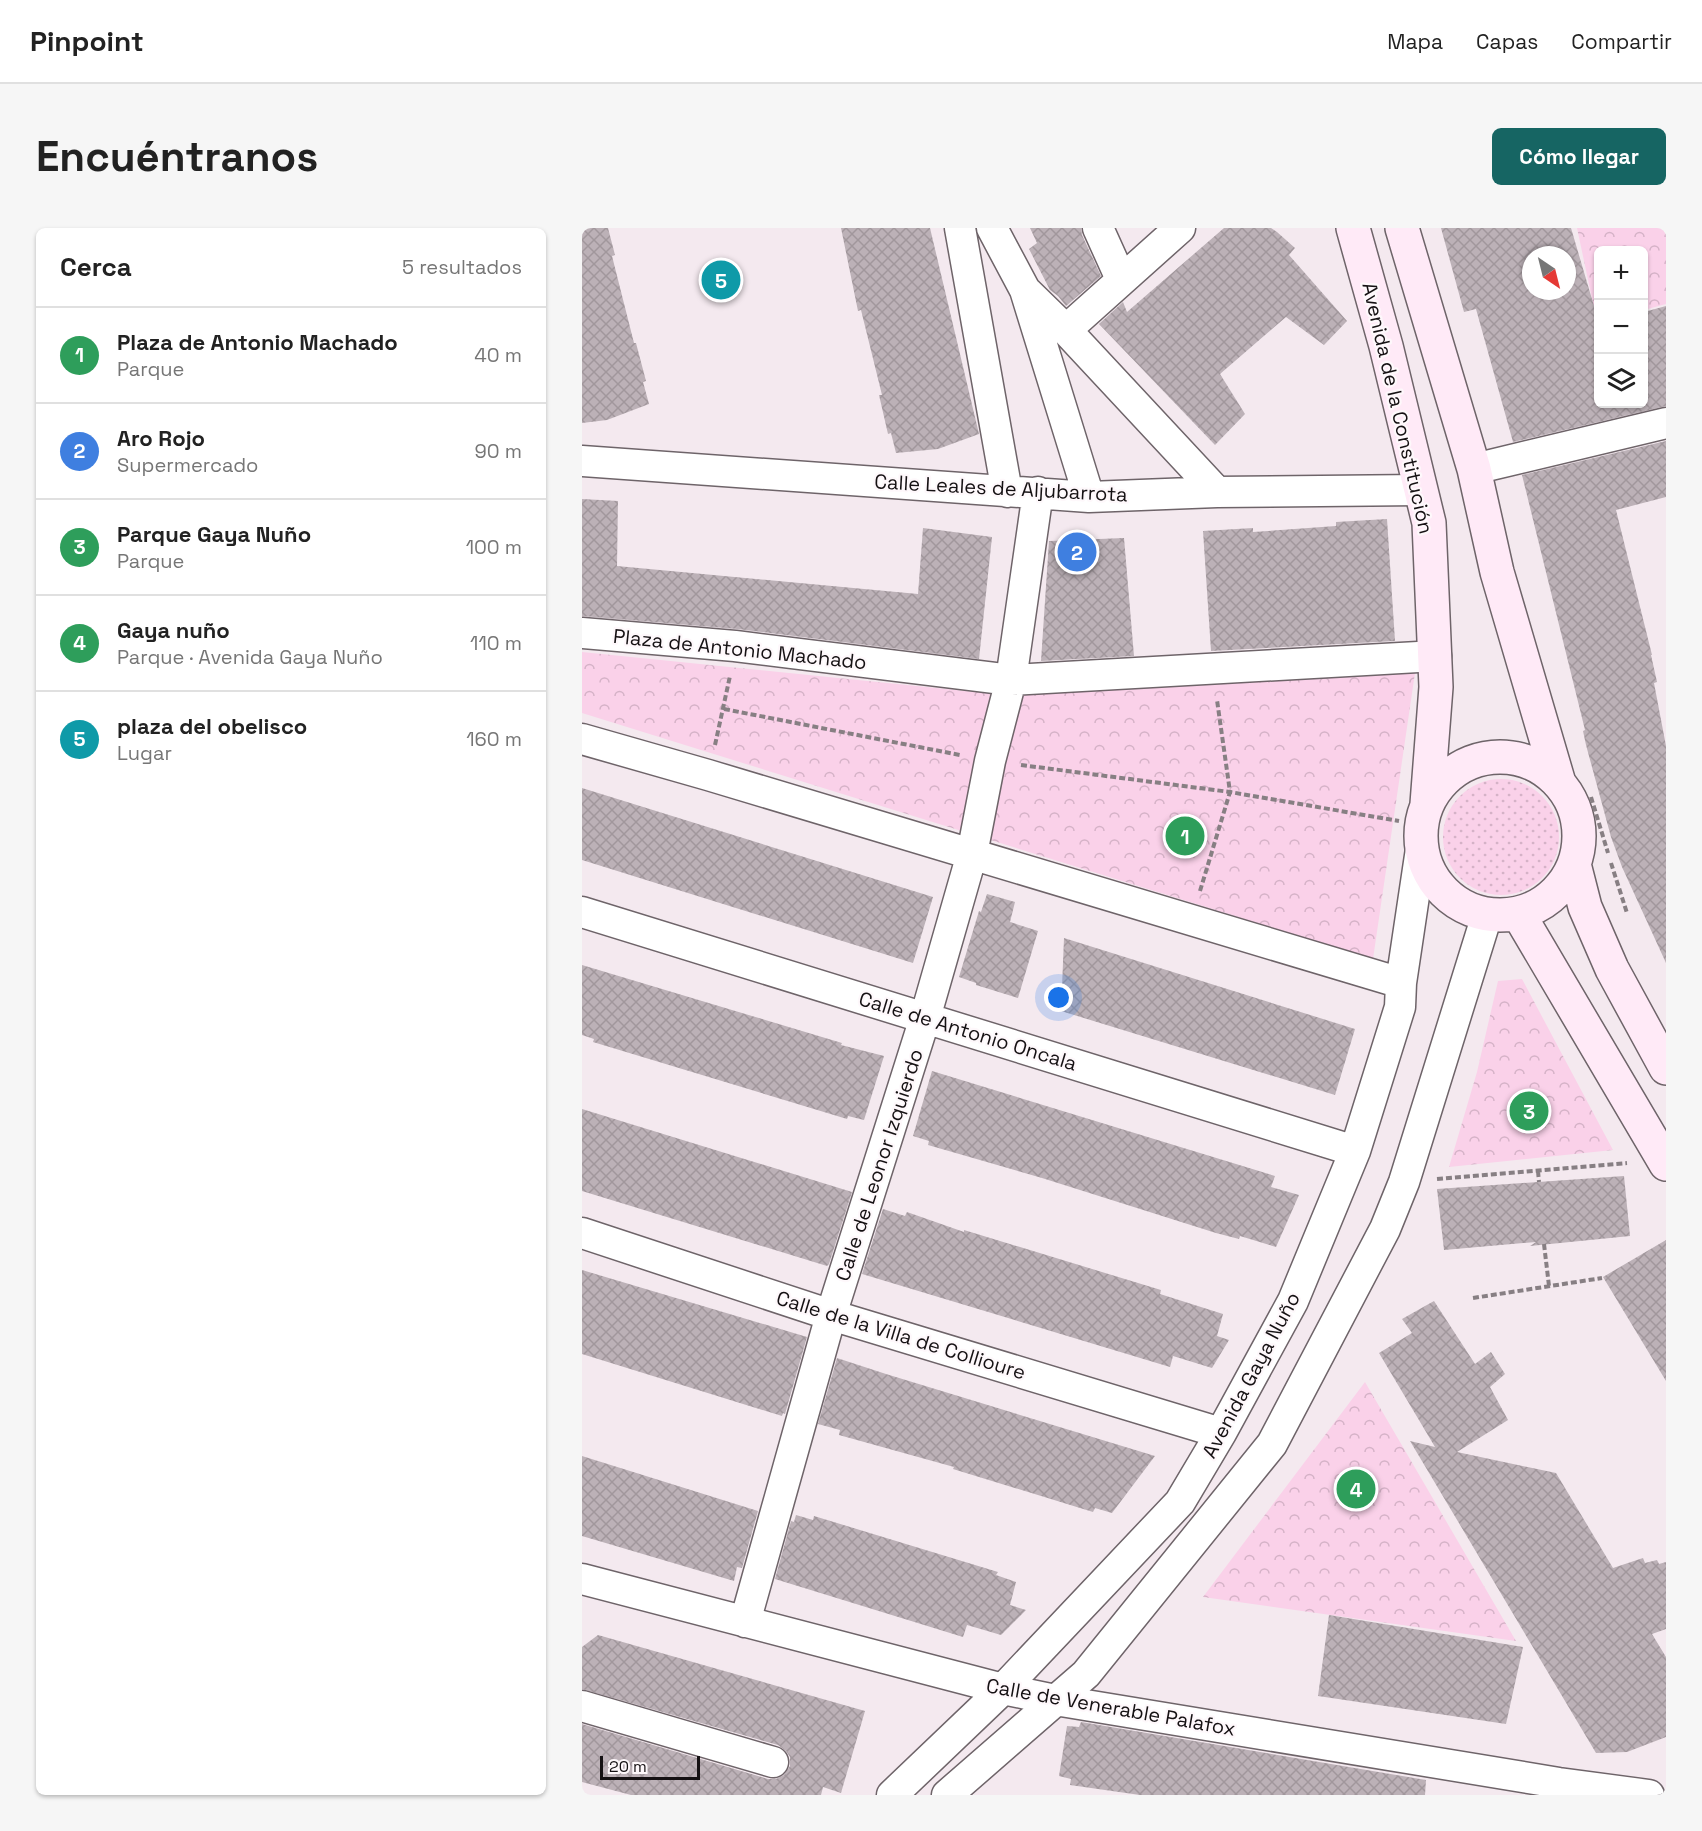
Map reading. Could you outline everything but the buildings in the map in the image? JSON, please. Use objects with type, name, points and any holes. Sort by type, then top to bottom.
[{"type":"street","points":[[960,228],[1007,492]]},
{"type":"street","points":[[992,228],[1025,290],[1089,497]]},
{"type":"street","points":[[1098,228],[1121,279]]},
{"type":"street","points":[[1066,330],[1180,228]]},
{"type":"street","name":"Avenida de la Constitución","points":[[1353,228],[1386,346],[1429,523],[1436,687],[1423,826]]},
{"type":"street","points":[[1402,228],[1474,469],[1497,572],[1559,783],[1570,800],[1577,819],[1579,839],[1574,864],[1561,886],[1542,903],[1503,914],[1467,909],[1445,894],[1429,874],[1423,826],[1441,783],[1462,766],[1487,757],[1513,758],[1538,766],[1559,783]]},
{"type":"street","points":[[1025,290],[1066,330],[1217,492]]},
{"type":"street","points":[[1474,469],[1666,423]]},
{"type":"street","name":"Calle Leales de Aljubarrota","points":[[582,461],[1089,497],[1217,492],[1421,490]]},
{"type":"street","name":"Calle de Leonor Izquierdo","points":[[745,1622],[831,1315],[925,1018],[972,854],[990,761],[1011,680],[1038,492]]},
{"type":"street","name":"Plaza de Antonio Machado","points":[[582,633],[735,646],[1011,680],[1436,656]]},
{"type":"street","points":[[582,739],[708,774],[1401,982]]},
{"type":"street","name":"Avenida Gaya Nuño","points":[[892,1795],[1003,1689],[1180,1502],[1293,1301],[1354,1151],[1400,1007],[1401,982],[1423,826]]},
{"type":"street","points":[[1574,864],[1585,907],[1612,969],[1666,1068]]},
{"type":"street","name":"Calle de Antonio Oncala","points":[[582,912],[1354,1151]]},
{"type":"street","points":[[1503,914],[1665,1162]]},
{"type":"street","points":[[947,1795],[1086,1674],[1272,1444],[1384,1229],[1404,1182],[1503,914]]},
{"type":"street","name":"Calle de la Villa de Collioure","points":[[582,1233],[831,1315],[1221,1432]]},
{"type":"street","name":"Calle de Venerable Palafox","points":[[586,1585],[745,1622],[1003,1689],[1055,1700],[1559,1789],[1649,1795]]},
{"type":"street","points":[[582,1706],[773,1762]]},
{"type":"path","points":[[708,774],[724,709],[735,646]]},
{"type":"path","points":[[1191,920],[1230,792],[1213,670]]},
{"type":"path","points":[[724,709],[990,761],[1230,792],[1423,826]]},
{"type":"path","points":[[1404,1182],[1665,1162]]},
{"type":"path","points":[[1539,1171],[1539,1182]]},
{"type":"path","points":[[1544,1244],[1549,1286]]},
{"type":"path","points":[[1473,1298],[1602,1278]]},
{"type":"green space","points":[[1577,228],[1666,228],[1666,304],[1648,309],[1648,246],[1594,246],[1594,308]]},
{"type":"green space","points":[[582,652],[1005,695],[1416,666],[1373,959],[582,713]]},
{"type":"green space","points":[[1501,779],[1523,784],[1542,796],[1554,815],[1559,837],[1554,859],[1542,878],[1523,890],[1501,895],[1479,890],[1460,878],[1448,859],[1443,837],[1448,815],[1460,796],[1479,784]]},
{"type":"green space","points":[[1522,979],[1613,1150],[1449,1167],[1477,1072],[1498,981]]},
{"type":"green space","points":[[1365,1382],[1516,1641],[1203,1597]]},
{"type":"place","name":"plaza del obelisco","points":[[721,280]]},
{"type":"place","name":"Aro Rojo","points":[[1077,552]]},
{"type":"place","name":"Plaza de Antonio Machado","points":[[1185,836]]},
{"type":"place","name":"Parque Gaya Nuño","points":[[1529,1111]]},
{"type":"place","name":"Gaya nuño","points":[[1356,1489]]}]
